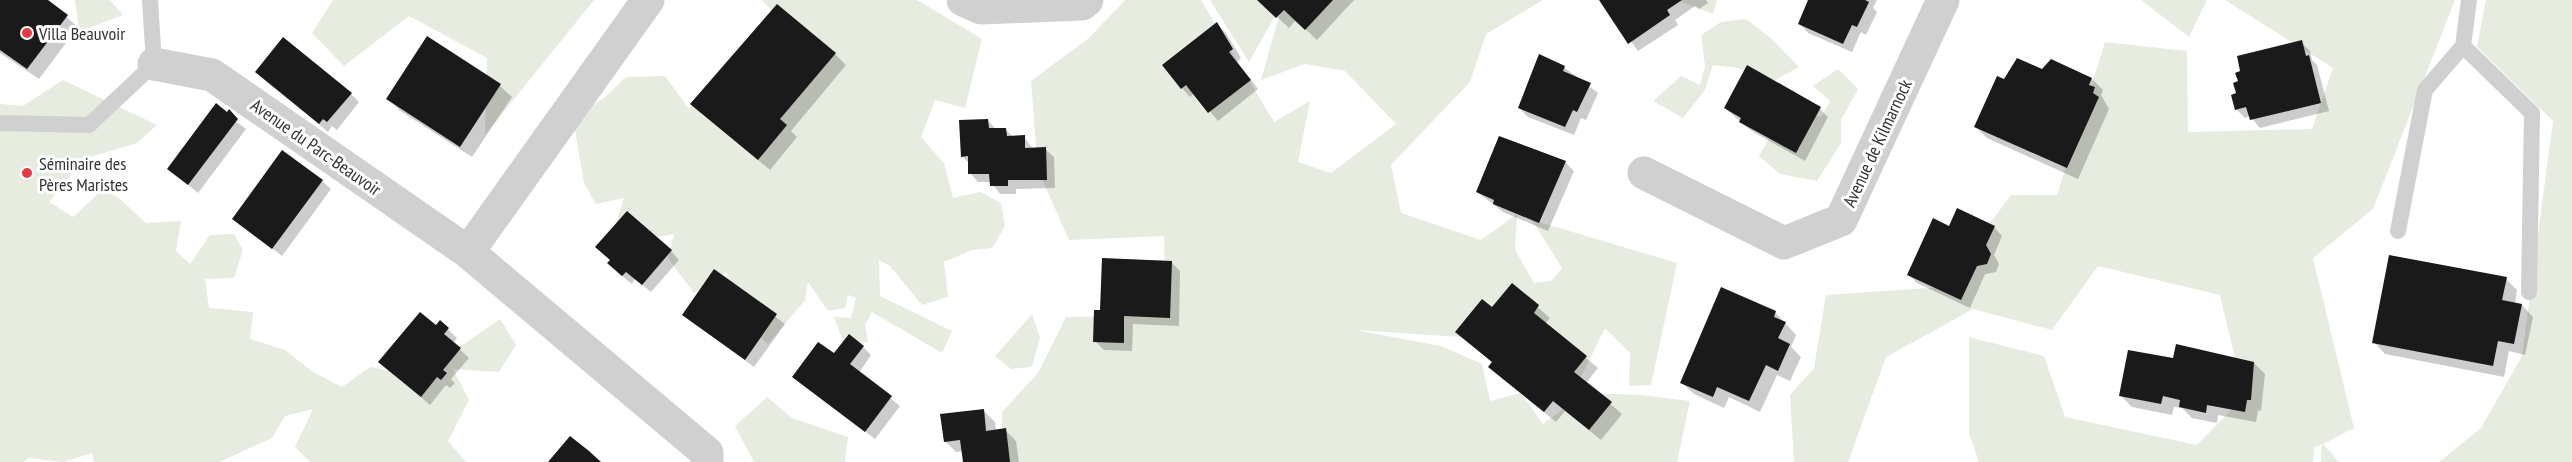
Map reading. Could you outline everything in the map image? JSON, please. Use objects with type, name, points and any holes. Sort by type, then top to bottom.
[{"type":"street","points":[[468,252],[648,0]]},
{"type":"street","points":[[963,0],[981,8],[1082,4],[1087,0]]},
{"type":"street","name":"Avenue de Kilmarnock","points":[[1644,173],[1784,243],[1841,220],[1943,0]]},
{"type":"street","name":"Avenue du Parc-Beauvoir","points":[[154,64],[212,75],[468,252],[707,453],[707,462]]},
{"type":"lane","points":[[0,123],[89,125],[154,64],[150,0]]},
{"type":"lane","points":[[2398,231],[2425,90],[2463,46],[2469,0]]},
{"type":"lane","points":[[2463,46],[2532,113],[2529,292]]},
{"type":"shaded area","points":[[75,0],[110,0],[123,15],[79,32]]},
{"type":"shaded area","points":[[333,0],[594,0],[485,135],[487,58],[409,16],[344,66],[312,33]]},
{"type":"shaded area","points":[[761,0],[917,0],[982,39],[965,108],[935,100],[921,137],[944,163],[953,198],[980,192],[1001,203],[1005,226],[992,248],[972,250],[944,262],[948,297],[922,305],[890,266],[879,260],[880,296],[952,331],[942,353],[872,312],[865,325],[868,342],[844,344],[834,317],[851,318],[856,298],[848,295],[845,308],[828,311],[808,282],[805,300],[768,344],[728,307],[727,272],[694,293],[668,258],[674,234],[642,239],[616,224],[624,198],[596,204],[584,183],[573,119],[605,97],[626,77],[665,76],[689,109],[707,85],[784,21]]},
{"type":"shaded area","points":[[1125,0],[1201,0],[1274,122],[1310,101],[1298,162],[1331,173],[1396,124],[1345,71],[1305,64],[1261,80],[1283,2],[1249,62],[1210,0],[1543,0],[1486,34],[1470,82],[1391,165],[1401,213],[1481,240],[1517,214],[1515,250],[1534,283],[1551,281],[1562,268],[1532,220],[1677,263],[1651,385],[1629,386],[1630,353],[1605,328],[1575,389],[1491,339],[1355,330],[1441,346],[1482,364],[1490,401],[1521,393],[1543,424],[1586,393],[1641,395],[1690,401],[1677,462],[1002,462],[1002,412],[1038,373],[1066,317],[1166,315],[1164,236],[1069,240],[1038,170],[1031,81],[1089,38]]},
{"type":"shaded area","points":[[1677,0],[1717,0],[1713,14]]},
{"type":"shaded area","points":[[2141,0],[2207,0],[2189,37]]},
{"type":"shaded area","points":[[2225,0],[2455,0],[2373,209],[2313,258],[2354,428],[2323,444],[2339,462],[2321,462],[2322,444],[2314,448],[2313,462],[1979,462],[1969,433],[1969,337],[2044,356],[2065,417],[2197,445],[2244,397],[2220,295],[2098,266],[2052,330],[1973,309],[1886,357],[1848,462],[1794,462],[1790,395],[1814,368],[1826,295],[1943,287],[2011,195],[2057,195],[2105,42],[2187,51],[2188,132],[2312,129],[2333,68]]},
{"type":"shaded area","points":[[2486,0],[2572,0],[2572,462],[2439,462],[2481,428],[2522,356],[2553,121],[2477,47]]},
{"type":"shaded area","points":[[1746,19],[1772,39],[1799,67],[1770,83],[1738,68],[1713,65],[1705,90],[1683,118],[1653,101],[1681,76],[1700,85],[1705,66],[1701,35],[1721,22]]},
{"type":"shaded area","points":[[1838,69],[1858,89],[1841,120],[1841,143],[1817,181],[1780,174],[1759,156],[1786,109],[1821,117],[1830,101],[1813,86]]},
{"type":"shaded area","points":[[63,80],[157,125],[137,143],[84,159],[49,202],[73,217],[103,189],[120,199],[146,223],[181,221],[176,251],[190,264],[210,235],[234,234],[243,250],[234,278],[205,279],[209,308],[253,312],[250,339],[285,350],[313,372],[342,387],[370,367],[398,372],[451,353],[500,319],[516,345],[499,372],[453,369],[469,400],[448,441],[466,462],[310,462],[295,447],[313,409],[285,416],[272,438],[219,462],[94,462],[92,453],[63,462],[29,458],[23,462],[0,462],[0,104],[23,106]]},
{"type":"shaded area","points":[[1032,314],[1040,337],[1032,367],[1011,369],[995,356]]},
{"type":"shaded area","points":[[767,397],[792,418],[848,437],[845,462],[754,462],[735,426]]},
{"type":"building","name":"Villa Beauvoir","points":[[0,0],[48,0],[68,15],[27,69],[0,50]]},
{"type":"building","points":[[1257,0],[1333,0],[1305,30],[1284,10],[1276,18]]},
{"type":"building","points":[[1599,0],[1682,0],[1667,10],[1670,15],[1628,44]]},
{"type":"building","points":[[1808,0],[1865,0],[1869,2],[1857,27],[1852,25],[1843,44],[1798,24]]},
{"type":"building","points":[[777,4],[836,53],[780,119],[787,125],[758,160],[690,104]]},
{"type":"building","points":[[1217,22],[1233,49],[1229,52],[1251,80],[1208,113],[1186,85],[1181,89],[1162,65]]},
{"type":"building","points":[[427,36],[501,84],[460,147],[386,99]]},
{"type":"building","points":[[283,37],[352,93],[327,122],[323,119],[319,124],[255,72]]},
{"type":"building","points":[[2302,40],[2306,56],[2309,55],[2321,103],[2250,120],[2246,107],[2235,110],[2231,95],[2236,93],[2233,83],[2238,81],[2235,73],[2240,71],[2237,56]]},
{"type":"building","points":[[1539,54],[1565,66],[1563,71],[1591,83],[1577,112],[1573,110],[1565,127],[1518,108]]},
{"type":"building","points":[[2017,58],[2042,69],[2051,59],[2092,78],[2089,85],[2095,87],[2093,93],[2099,97],[2067,168],[1974,127],[1997,76],[2004,79]]},
{"type":"building","points":[[1747,65],[1821,107],[1796,153],[1739,122],[1741,118],[1724,108]]},
{"type":"building","points":[[216,103],[227,112],[229,109],[238,119],[188,185],[167,169]]},
{"type":"building","points":[[988,119],[989,128],[1006,128],[1007,136],[1025,135],[1025,148],[1046,147],[1047,180],[1008,180],[1008,186],[990,186],[989,174],[968,174],[968,156],[961,157],[959,120]]},
{"type":"building","points":[[1499,136],[1566,161],[1539,223],[1493,204],[1494,200],[1476,192]]},
{"type":"building","points":[[282,150],[323,180],[272,249],[232,219]]},
{"type":"building","points":[[1957,208],[1995,226],[1986,245],[1991,254],[1987,264],[1977,266],[1961,300],[1907,275],[1933,218],[1949,226]]},
{"type":"building","points":[[627,211],[672,250],[642,285],[626,272],[622,276],[607,263],[610,260],[595,247]]},
{"type":"building","points":[[2389,255],[2507,277],[2502,300],[2522,304],[2514,344],[2498,341],[2493,366],[2372,343]]},
{"type":"building","points":[[1102,258],[1172,261],[1170,318],[1124,316],[1124,343],[1093,342],[1094,310],[1100,310]]},
{"type":"building","points":[[714,269],[777,314],[745,360],[682,315]]},
{"type":"building","points":[[1512,283],[1539,305],[1534,313],[1587,356],[1574,372],[1612,402],[1589,430],[1553,401],[1544,412],[1488,367],[1492,362],[1455,332],[1482,299],[1492,307]]},
{"type":"building","points":[[1721,287],[1776,311],[1774,317],[1786,322],[1778,338],[1790,344],[1778,371],[1766,365],[1749,401],[1717,387],[1713,397],[1680,383]]},
{"type":"building","points":[[420,312],[436,325],[440,320],[449,328],[444,334],[461,348],[443,370],[447,373],[441,380],[437,377],[421,397],[378,362]]},
{"type":"building","points":[[849,334],[864,346],[850,364],[892,396],[865,432],[792,377],[818,342],[834,353]]},
{"type":"building","points":[[2176,344],[2254,362],[2251,400],[2247,400],[2245,412],[2207,405],[2206,413],[2179,407],[2180,400],[2163,396],[2161,404],[2119,396],[2128,350],[2173,358]]},
{"type":"building","points":[[984,409],[986,431],[1006,428],[1010,462],[963,462],[960,440],[944,442],[940,414]]},
{"type":"building","points":[[570,436],[589,451],[601,462],[548,462]]},
{"type":"place","name":"Villa Beauvoir","points":[[27,33]]},
{"type":"place","name":"Séminaire des Pères Maristes","points":[[27,173]]}]
